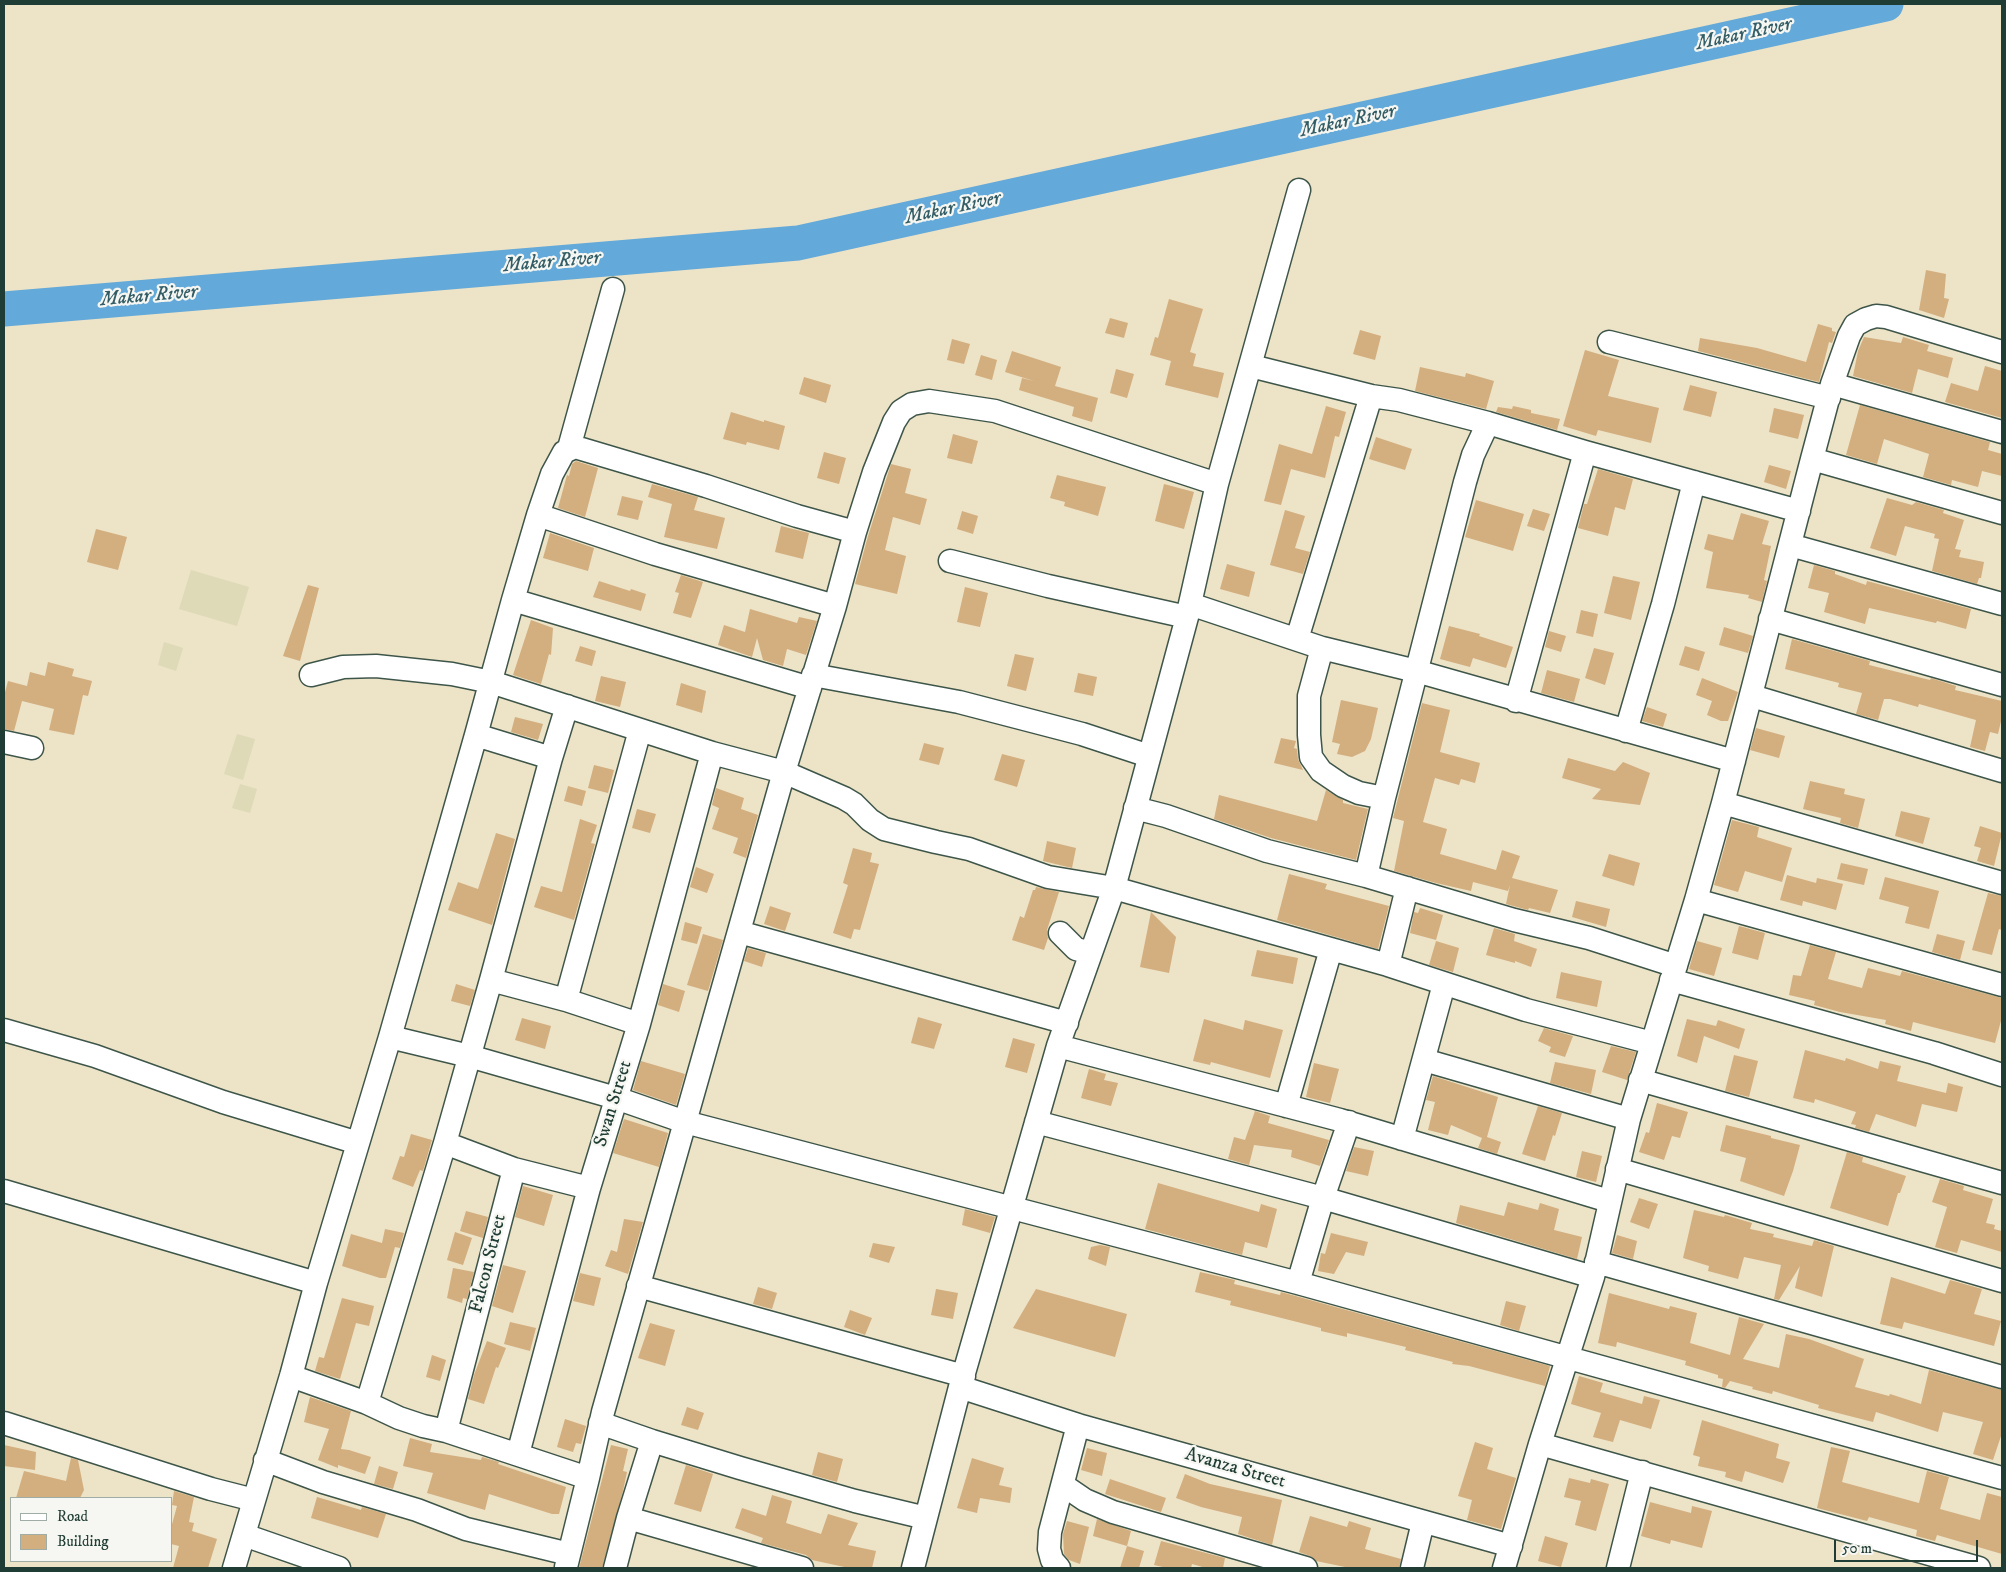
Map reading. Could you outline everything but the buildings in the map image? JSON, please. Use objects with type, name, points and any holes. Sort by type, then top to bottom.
[{"type":"street","points":[[913,1568],[962,1382],[1058,1046],[1114,888],[1188,610],[1217,484],[1299,190]]},
{"type":"street","points":[[569,448],[613,289]]},
{"type":"street","points":[[1504,1568],[1594,1269],[1629,1119],[1696,900],[1752,696],[1812,459],[1848,336],[1855,325],[1866,318],[1886,317],[2002,352]]},
{"type":"street","points":[[1609,342],[1831,391],[2002,432]]},
{"type":"street","points":[[1251,366],[1371,396],[1399,400],[1488,423],[1799,511]]},
{"type":"street","points":[[1297,639],[1371,396]]},
{"type":"street","points":[[265,1460],[323,1482],[416,1510],[466,1529],[567,1561],[600,1423],[738,932],[784,772],[835,606],[855,532],[874,472],[894,422],[901,411],[912,404],[929,401],[995,411],[1217,484]]},
{"type":"street","points":[[1366,876],[1384,798],[1465,482],[1473,455],[1488,423]]},
{"type":"street","points":[[234,1568],[291,1376],[316,1283],[390,1037],[538,515],[552,474],[564,452],[569,448],[575,447],[584,449],[797,516],[855,532]]},
{"type":"street","points":[[1516,701],[1585,452]]},
{"type":"street","points":[[1812,459],[2002,513]]},
{"type":"street","points":[[1626,731],[1663,604],[1694,482]]},
{"type":"street","points":[[538,515],[655,554],[835,606]]},
{"type":"street","points":[[1790,545],[2002,604]]},
{"type":"street","points":[[950,561],[1040,584],[1188,610],[1297,639],[1322,648],[1416,671],[1516,701],[1734,761]]},
{"type":"street","points":[[513,600],[812,682],[959,702],[1082,734],[1149,756]]},
{"type":"street","points":[[1770,619],[2002,685]]},
{"type":"street","points":[[1322,648],[1309,696],[1311,757],[1320,771],[1343,786],[1359,793],[1384,798]]},
{"type":"street","points":[[311,675],[343,667],[376,666],[452,674],[491,682],[712,753],[784,772],[844,798],[884,829],[969,849],[1048,877],[1114,888],[1388,965],[1526,1010],[1652,1043]]},
{"type":"street","points":[[1752,696],[2002,771]]},
{"type":"street","points":[[367,1403],[491,980],[551,758],[567,706]]},
{"type":"street","points":[[566,1000],[640,730]]},
{"type":"street","points":[[476,735],[551,758]]},
{"type":"street","points":[[4,742],[32,748]]},
{"type":"street","name":"Swan Street","points":[[518,1454],[589,1188],[639,1024],[712,753]]},
{"type":"street","points":[[1723,803],[2002,883]]},
{"type":"street","points":[[1135,808],[1166,816],[1267,851],[1366,876],[1514,920],[1603,942],[1674,973],[1934,1053],[2002,1076]]},
{"type":"street","points":[[1388,965],[1407,888]]},
{"type":"street","points":[[1696,900],[2002,985]]},
{"type":"street","points":[[738,932],[1067,1023]]},
{"type":"street","points":[[1060,933],[1076,949],[1091,953]]},
{"type":"street","points":[[1286,1106],[1331,949]]},
{"type":"street","points":[[491,980],[566,1000],[639,1024]]},
{"type":"street","points":[[1402,1139],[1444,984]]},
{"type":"street","points":[[4,1030],[95,1056],[232,1105],[358,1143]]},
{"type":"street","points":[[390,1037],[469,1056],[616,1098],[685,1122],[1298,1283],[2002,1478]]},
{"type":"street","points":[[1058,1046],[1349,1122],[1609,1201]]},
{"type":"street","points":[[1424,1060],[1629,1119]]},
{"type":"street","points":[[1640,1080],[2002,1183]]},
{"type":"street","points":[[1036,1122],[2002,1377]]},
{"type":"street","points":[[1298,1283],[1323,1198],[1349,1122]]},
{"type":"street","points":[[444,1142],[514,1169],[589,1188]]},
{"type":"street","points":[[1617,1168],[2002,1281]]},
{"type":"street","name":"Falcon Street","points":[[446,1431],[514,1169]]},
{"type":"street","points":[[4,1191],[316,1283]]},
{"type":"street","name":"Avanza Street","points":[[638,1286],[962,1382],[1078,1425],[1511,1546]]},
{"type":"street","points":[[291,1376],[367,1403],[422,1426],[446,1431],[588,1478]]},
{"type":"street","points":[[4,1422],[210,1489],[254,1500]]},
{"type":"street","points":[[600,1423],[652,1441],[855,1501],[926,1518]]},
{"type":"street","points":[[1059,1568],[1052,1560],[1049,1549],[1050,1532],[1078,1425]]},
{"type":"street","points":[[615,1568],[628,1518],[652,1441]]},
{"type":"street","points":[[1540,1444],[1979,1568]]},
{"type":"street","points":[[1618,1568],[1642,1472]]},
{"type":"street","points":[[1063,1485],[1072,1493],[1113,1512],[1306,1568]]},
{"type":"street","points":[[628,1518],[802,1568]]},
{"type":"street","points":[[1412,1568],[1423,1522]]},
{"type":"street","points":[[244,1535],[339,1568]]},
{"type":"shaded area","points":[[191,570],[249,587],[237,626],[179,609]]},
{"type":"shaded area","points":[[164,642],[183,648],[176,671],[158,665]]},
{"type":"shaded area","points":[[237,734],[255,739],[243,780],[224,774]]},
{"type":"shaded area","points":[[240,784],[257,789],[250,813],[232,808]]},
{"type":"waterway","name":"Makar River","points":[[4,309],[798,243],[1886,4]]}]
